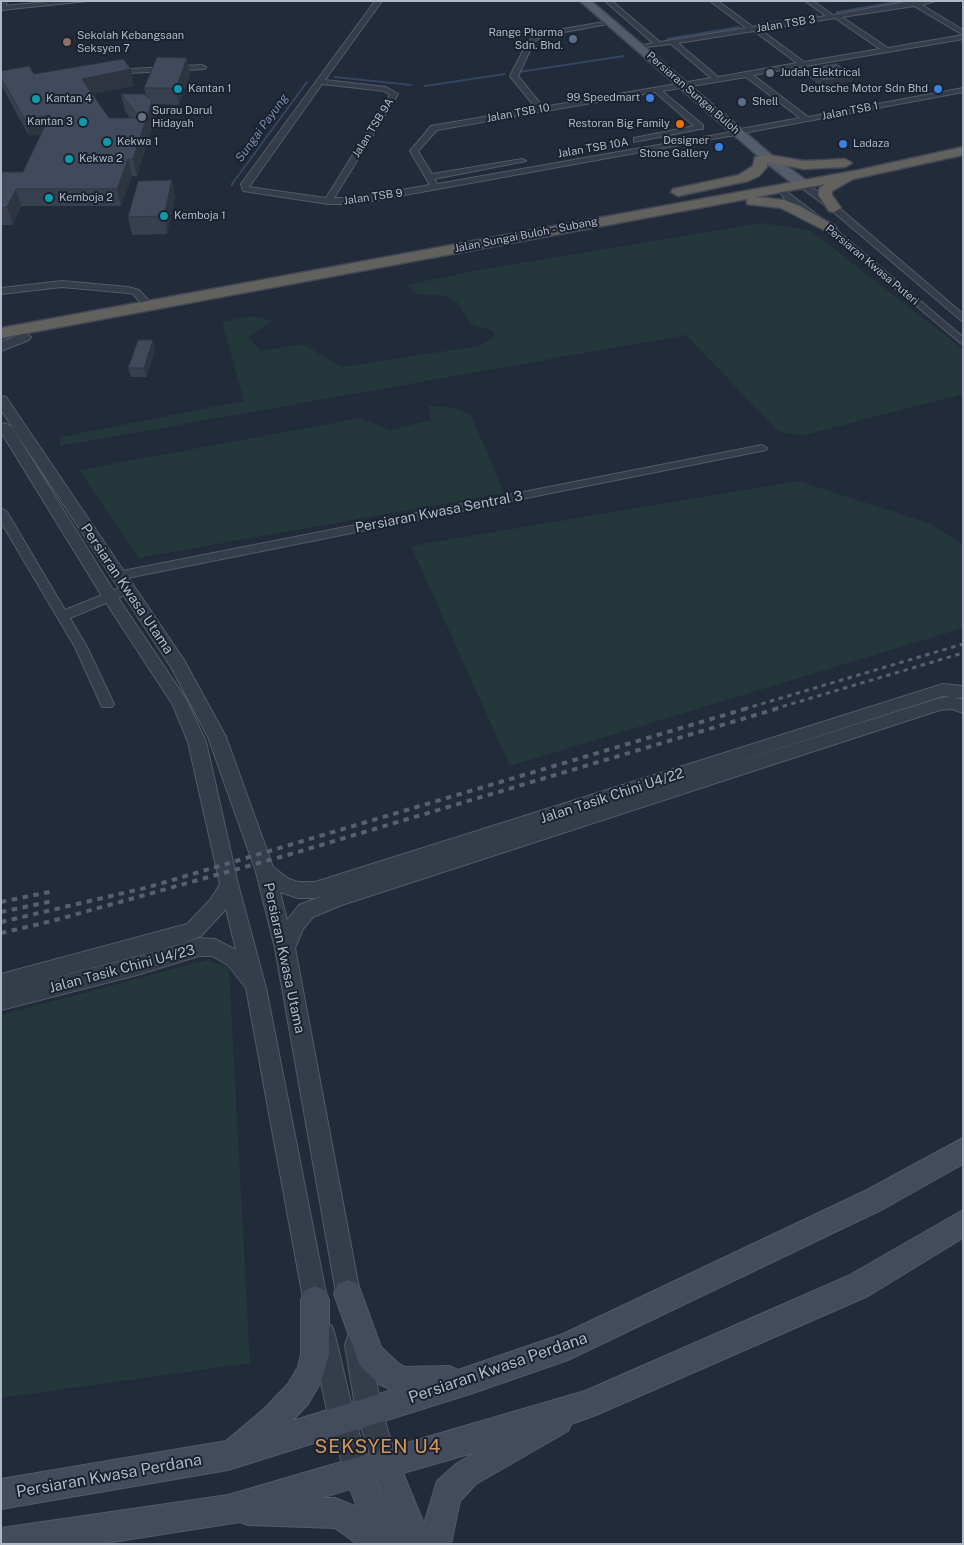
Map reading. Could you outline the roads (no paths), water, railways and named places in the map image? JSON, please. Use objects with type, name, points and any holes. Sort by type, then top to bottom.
[{"type":"highway","name":"Jalan Sungai Buloh - Subang","points":[[1,326],[32,328],[70,327],[88,318],[702,203],[788,181],[845,163],[963,141]]},
{"type":"highway","points":[[402,250],[415,250],[963,149]]},
{"type":"highway","name":"Jalan Sungai Buloh - Subang","points":[[1,318],[144,301],[629,204],[788,181],[859,174],[963,149]]},
{"type":"highway","points":[[667,195],[743,178],[754,173],[764,160],[804,165],[845,163]]},
{"type":"highway","points":[[834,208],[825,195],[826,189],[830,185],[859,174]]},
{"type":"highway","points":[[702,203],[745,200],[784,204],[830,229]]},
{"type":"highway","name":"Jalan Sungai Buloh - Subang","points":[[1,333],[32,328],[114,306]]},
{"type":"highway","name":"Jalan Sungai Buloh - Subang","points":[[1,342],[32,328]]},
{"type":"main road","name":"Persiaran Sungai Buloh","points":[[574,1],[640,47],[678,86]]},
{"type":"main road","name":"Persiaran Sungai Buloh","points":[[586,1],[605,23],[788,181]]},
{"type":"main road","name":"Persiaran Kwasa Perdana","points":[[1,1494],[228,1455],[474,1379],[568,1346],[876,1199],[963,1150]]},
{"type":"main road","points":[[436,1544],[441,1512],[448,1492],[466,1474],[586,1405],[858,1286],[963,1223]]},
{"type":"main road","points":[[348,1294],[370,1356],[389,1374],[405,1382],[474,1379]]},
{"type":"main road","points":[[228,1455],[274,1419],[298,1394],[311,1372],[315,1354],[315,1300]]},
{"type":"main road","points":[[1,1543],[228,1510],[586,1405]]},
{"type":"main road","name":"Persiaran Kwasa Utama","points":[[372,1468],[387,1544]]},
{"type":"main road","name":"Persiaran Kwasa Utama","points":[[372,1468],[417,1544]]},
{"type":"main road","points":[[228,1510],[335,1512],[352,1520],[368,1533],[373,1544]]},
{"type":"street","points":[[2,6],[85,1]]},
{"type":"street","name":"Jalan TSB 9","points":[[379,1],[244,186],[249,191],[328,201],[355,201],[733,133]]},
{"type":"street","points":[[608,1],[659,44]]},
{"type":"street","points":[[713,1],[802,64]]},
{"type":"street","points":[[808,1],[886,50]]},
{"type":"street","name":"Jalan TSB 3","points":[[640,47],[834,17],[914,2],[932,1]]},
{"type":"street","points":[[914,2],[963,35]]},
{"type":"street","points":[[540,109],[514,76],[531,41],[541,34],[605,23]]},
{"type":"street","name":"Jalan TSB 10","points":[[435,187],[414,151],[430,130],[963,35]]},
{"type":"street","points":[[672,42],[716,79]]},
{"type":"street","points":[[103,72],[202,67]]},
{"type":"street","points":[[747,74],[806,119]]},
{"type":"street","name":"Jalan TSB 9A","points":[[320,82],[386,90],[394,94],[328,201]]},
{"type":"street","name":"Jalan TSB 10A","points":[[629,142],[700,127],[657,90]]},
{"type":"street","name":"Jalan TSB 1","points":[[733,133],[963,90]]},
{"type":"street","points":[[429,177],[528,160]]},
{"type":"street","name":"Persiaran Kwasa Puteri","points":[[963,319],[834,208],[788,181],[787,196],[830,229],[963,342]]},
{"type":"street","points":[[1,291],[62,284],[128,290],[136,292],[144,301]]},
{"type":"street","points":[[1,347],[32,328]]},
{"type":"street","name":"Persiaran Kwasa Utama","points":[[1,400],[126,590],[178,664],[217,737],[265,872],[285,948],[348,1294],[369,1412],[372,1468]]},
{"type":"street","name":"Persiaran Kwasa Utama","points":[[1,420],[110,597],[180,703],[197,742],[229,884],[256,988],[315,1300],[342,1420],[372,1468]]},
{"type":"street","name":"Persiaran Kwasa Sentral 3","points":[[117,576],[762,448]]},
{"type":"street","points":[[1,512],[96,677],[107,704]]},
{"type":"street","points":[[62,616],[126,590]]},
{"type":"street","name":"Jalan Tasik Chini U4/22","points":[[265,872],[283,885],[298,890],[315,890],[943,690],[959,698]]},
{"type":"street","name":"Jalan Tasik Chini U4/22","points":[[285,948],[295,924],[306,911],[321,904],[959,698]]},
{"type":"street","name":"Jalan Tasik Chini U4/23","points":[[1,984],[172,938],[194,930],[218,905],[229,884]]},
{"type":"street","name":"Jalan Tasik Chini U4/23","points":[[1,1002],[137,966],[199,947],[215,948],[235,959],[256,988]]},
{"type":"waterway","name":"Sungai Payung","points":[[837,12],[902,1]]},
{"type":"waterway","name":"Sungai Payung","points":[[794,19],[817,15]]},
{"type":"waterway","name":"Sungai Payung","points":[[756,25],[780,21]]},
{"type":"waterway","name":"Sungai Payung","points":[[667,39],[739,27]]},
{"type":"waterway","name":"Sungai Payung","points":[[519,72],[624,56]]},
{"type":"waterway","name":"Sungai Payung","points":[[425,86],[505,74]]},
{"type":"waterway","name":"Sungai Payung","points":[[335,77],[411,85]]},
{"type":"waterway","name":"Sungai Payung","points":[[232,184],[307,82]]},
{"type":"railway","points":[[744,709],[963,644]]},
{"type":"railway","points":[[774,709],[963,653]]},
{"type":"railway","points":[[1,922],[149,887],[748,708]]},
{"type":"railway","points":[[1,933],[52,921],[291,854],[779,708]]},
{"type":"railway","points":[[1,902],[54,891]]},
{"type":"railway","points":[[1,912],[53,901]]},
{"type":"place","name":"Range Pharma Sdn. Bhd.","points":[[573,39]]},
{"type":"place","name":"Sekolah Kebangsaan Seksyen 7","points":[[67,42]]},
{"type":"place","name":"Judah Elektrical","points":[[770,73]]},
{"type":"place","name":"Kantan 1","points":[[178,89]]},
{"type":"place","name":"Deutsche Motor Sdn Bhd","points":[[938,89]]},
{"type":"place","name":"99 Speedmart","points":[[650,98]]},
{"type":"place","name":"Kantan 4","points":[[36,99]]},
{"type":"place","name":"Shell","points":[[742,102]]},
{"type":"place","name":"Surau Darul Hidayah","points":[[142,117]]},
{"type":"place","name":"Kantan 3","points":[[83,122]]},
{"type":"place","name":"Restoran Big Family","points":[[680,124]]},
{"type":"place","name":"Kekwa 1","points":[[107,142]]},
{"type":"place","name":"Ladaza","points":[[843,144]]},
{"type":"place","name":"Designer Stone Gallery","points":[[719,147]]},
{"type":"place","name":"Kekwa 2","points":[[69,159]]},
{"type":"place","name":"Kemboja 2","points":[[49,198]]},
{"type":"place","name":"Kemboja 1","points":[[164,216]]},
{"type":"district","name":"SEKSYEN U4","points":[[378,1447]]}]
